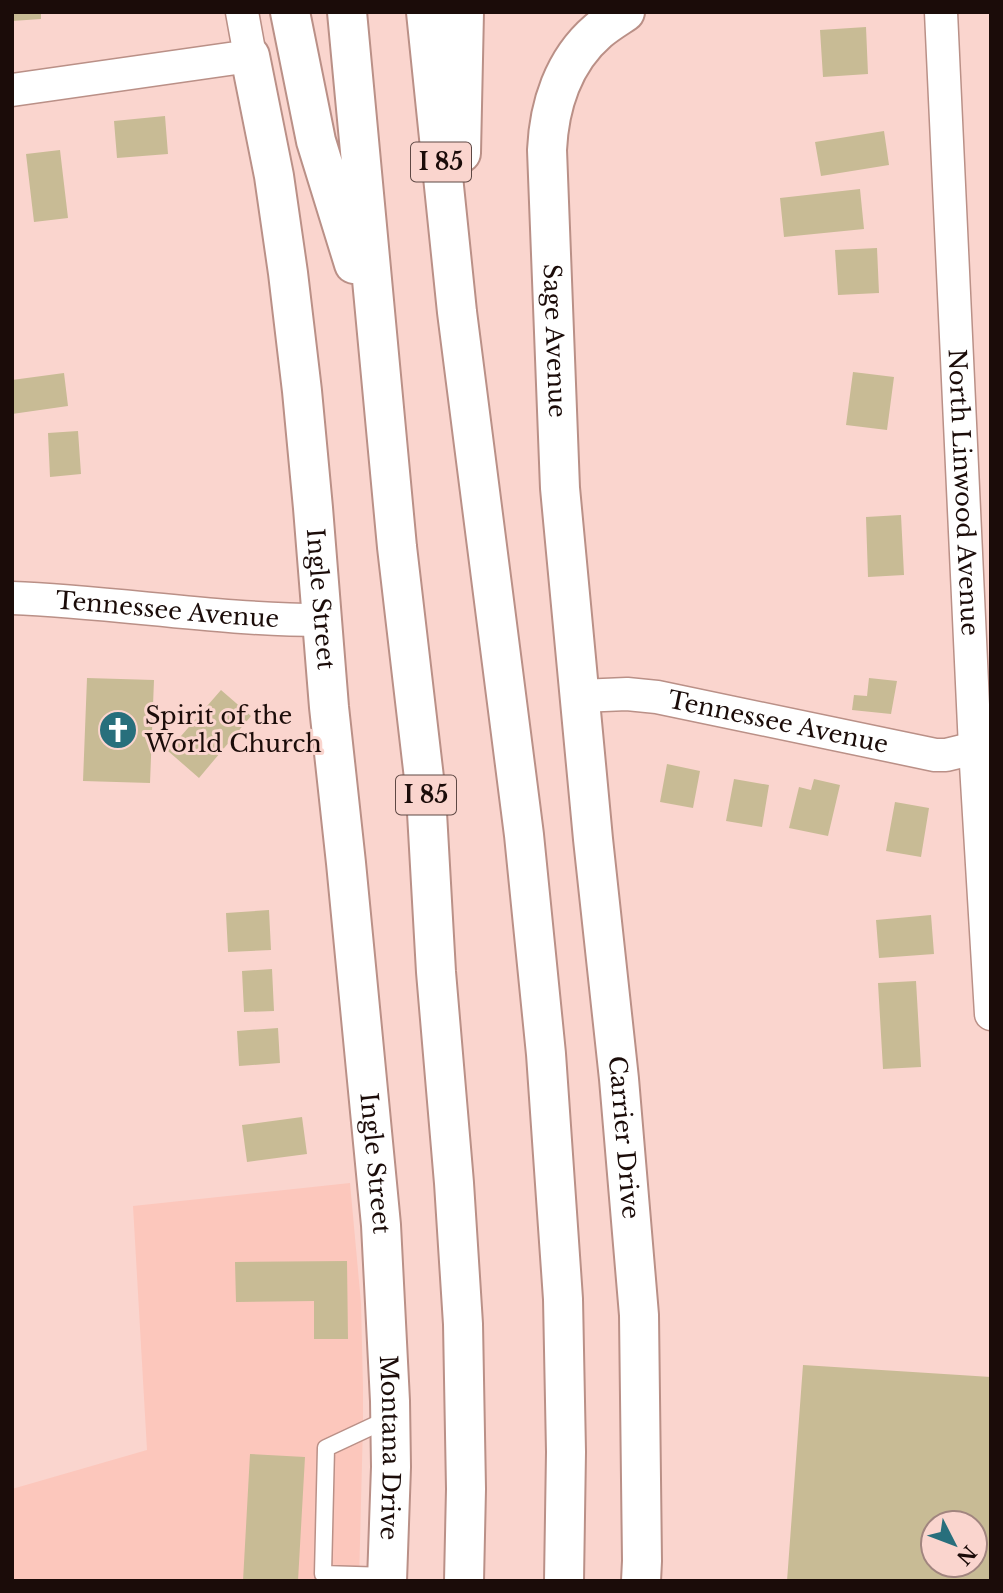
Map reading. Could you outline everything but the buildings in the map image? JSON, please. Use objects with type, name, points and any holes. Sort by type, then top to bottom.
[{"type":"main road","points":[[290,12],[316,141],[378,342]]},
{"type":"main road","name":"I 85","points":[[347,12],[397,547],[426,795],[463,1337],[466,1489],[464,1581]]},
{"type":"main road","name":"I 85","points":[[425,12],[457,312],[524,835],[546,1054],[563,1299],[566,1452],[564,1581]]},
{"type":"main road","points":[[457,312],[464,12]]},
{"type":"main road","name":"Sage Avenue","points":[[580,696],[560,488],[548,132],[562,79],[575,56],[597,31],[625,12]]},
{"type":"main road","name":"Ingle Street","points":[[250,56],[274,177],[288,273],[382,1225],[386,1315]]},
{"type":"main road","name":"Carrier Drive","points":[[580,696],[619,1079],[638,1301],[641,1581]]},
{"type":"main road","name":"Montana Drive","points":[[386,1315],[391,1467],[388,1578]]},
{"type":"street","name":"Ingle Street","points":[[242,12],[250,56]]},
{"type":"street","name":"North Linwood Avenue","points":[[941,12],[979,574],[975,748],[991,1014]]},
{"type":"street","points":[[12,90],[250,56]]},
{"type":"street","name":"Tennessee Avenue","points":[[12,598],[248,618],[322,620]]},
{"type":"street","name":"Tennessee Avenue","points":[[580,696],[627,694],[657,697],[935,755],[975,748]]},
{"type":"lane","points":[[388,1578],[320,1577],[326,1448],[390,1418]]},
{"type":"shaded area","points":[[350,1183],[361,1303],[363,1387],[359,1581],[12,1581],[12,1489],[147,1450],[133,1206]]},
{"type":"place","name":"Spirit of the World Church","points":[[118,730]]}]
